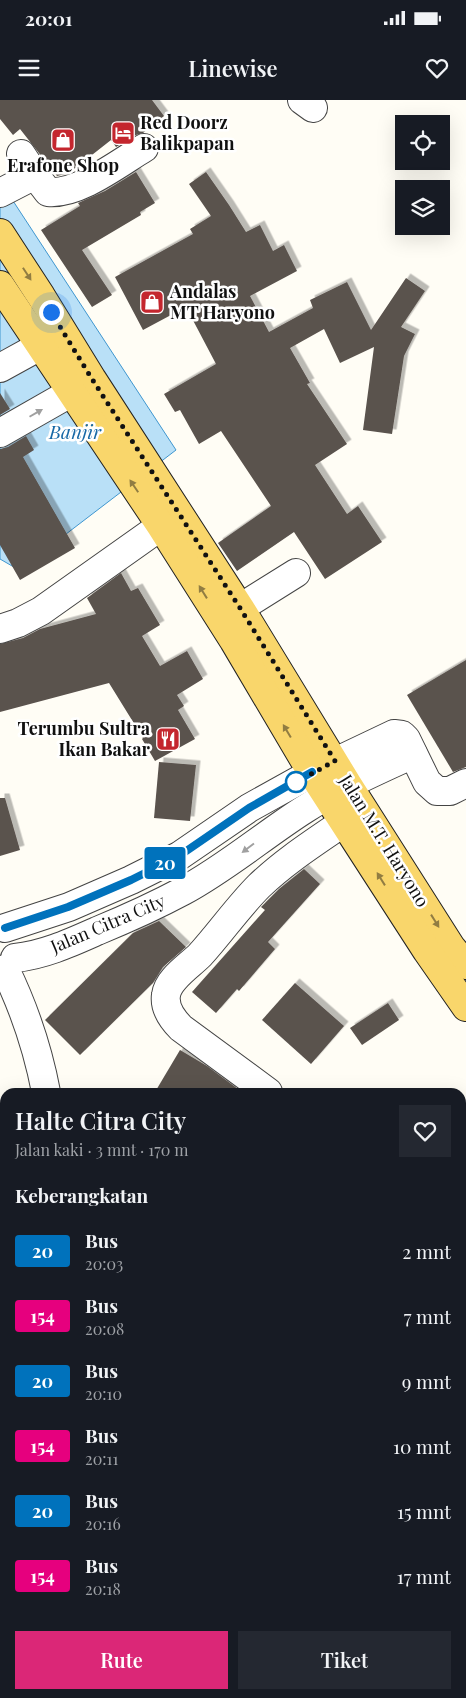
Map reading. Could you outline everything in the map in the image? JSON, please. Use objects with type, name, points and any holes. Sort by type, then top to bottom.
[{"type":"main road","name":"Jalan M.T. Haryono","points":[[0,234],[240,608],[323,767]]},
{"type":"main road","name":"Jalan M.T. Haryono","points":[[0,285],[7,311],[40,346],[161,526],[234,641],[338,791],[466,965]]},
{"type":"main road","name":"Jalan M.T. Haryono","points":[[338,791],[344,822],[426,951],[466,1007]]},
{"type":"street","points":[[0,193],[28,164],[48,192],[57,193],[82,186],[144,148]]},
{"type":"street","points":[[0,368],[40,346]]},
{"type":"street","points":[[0,433],[72,392]]},
{"type":"street","points":[[0,629],[18,623],[42,611],[161,526]]},
{"type":"street","points":[[240,608],[296,573]]},
{"type":"street","name":"Jalan Citra City","points":[[2,927],[68,907],[131,880],[179,856],[267,798],[323,767],[394,734],[402,735],[413,754],[338,791],[282,824],[184,891],[56,949],[7,966]]},
{"type":"street","points":[[413,754],[427,782],[437,791],[450,791],[466,783]]},
{"type":"street","points":[[267,798],[282,824]]},
{"type":"street","points":[[262,1088],[192,1038],[173,1020],[166,1003],[167,990],[258,887],[296,854],[344,822]]},
{"type":"street","points":[[2,927],[13,936],[16,944],[7,966],[40,1064],[45,1088]]},
{"type":"water","name":"Banjir","points":[[0,181],[176,450],[19,570],[0,559]]},
{"type":"building","points":[[0,100],[152,100],[164,116],[143,133],[116,147],[111,140],[69,173],[57,176],[20,129],[13,135],[0,119]]},
{"type":"building","points":[[136,172],[155,203],[140,212],[141,215],[82,250],[112,295],[92,307],[41,230],[80,206],[78,203],[105,191]]},
{"type":"building","points":[[206,172],[246,232],[260,225],[273,251],[284,245],[297,271],[250,296],[269,332],[313,308],[310,300],[347,282],[371,330],[406,278],[425,291],[401,327],[415,334],[404,356],[392,434],[363,430],[374,347],[340,363],[324,329],[290,348],[310,383],[307,384],[347,444],[315,465],[347,514],[358,506],[382,542],[325,579],[294,532],[237,571],[218,543],[271,506],[221,431],[199,444],[180,410],[175,412],[164,394],[216,364],[186,307],[143,330],[115,277],[193,234],[190,229],[211,216],[189,184]]},
{"type":"building","points":[[0,393],[10,409],[0,415]]},
{"type":"building","points":[[26,436],[34,450],[23,457],[75,548],[20,580],[0,545],[0,449],[8,447]]},
{"type":"building","points":[[121,573],[131,591],[138,588],[160,625],[142,636],[160,666],[187,651],[203,679],[177,695],[184,706],[178,710],[195,739],[155,761],[109,683],[0,712],[0,644],[23,638],[40,629],[96,614],[87,598]]},
{"type":"building","points":[[466,660],[466,767],[453,772],[407,695]]},
{"type":"building","points":[[159,762],[196,765],[190,821],[154,818]]},
{"type":"building","points":[[0,798],[5,798],[20,850],[0,856]]},
{"type":"building","points":[[304,869],[320,884],[268,942],[275,949],[239,991],[237,989],[216,1013],[192,992],[265,910],[261,907],[279,889]]},
{"type":"building","points":[[159,921],[186,947],[163,967],[153,983],[80,1055],[45,1020],[133,933]]},
{"type":"building","points":[[295,983],[344,1026],[311,1064],[262,1020]]},
{"type":"building","points":[[388,1003],[399,1020],[362,1045],[350,1028]]},
{"type":"building","points":[[180,1050],[207,1066],[237,1088],[157,1088]]},
{"type":"bus line","name":"20","points":[[5,928],[68,907],[131,880],[179,856],[249,808],[312,772]]},
{"type":"place","name":"Red Doorz Balikpapan","points":[[123,133]]},
{"type":"place","name":"Erafone Shop","points":[[63,140]]},
{"type":"place","name":"Andalas MT Haryono","points":[[152,302]]},
{"type":"place","name":"Terumbu Sultra Ikan Bakar","points":[[168,739]]},
{"type":"route","points":[[51,312],[92,379],[240,608],[335,761],[296,782]]}]
